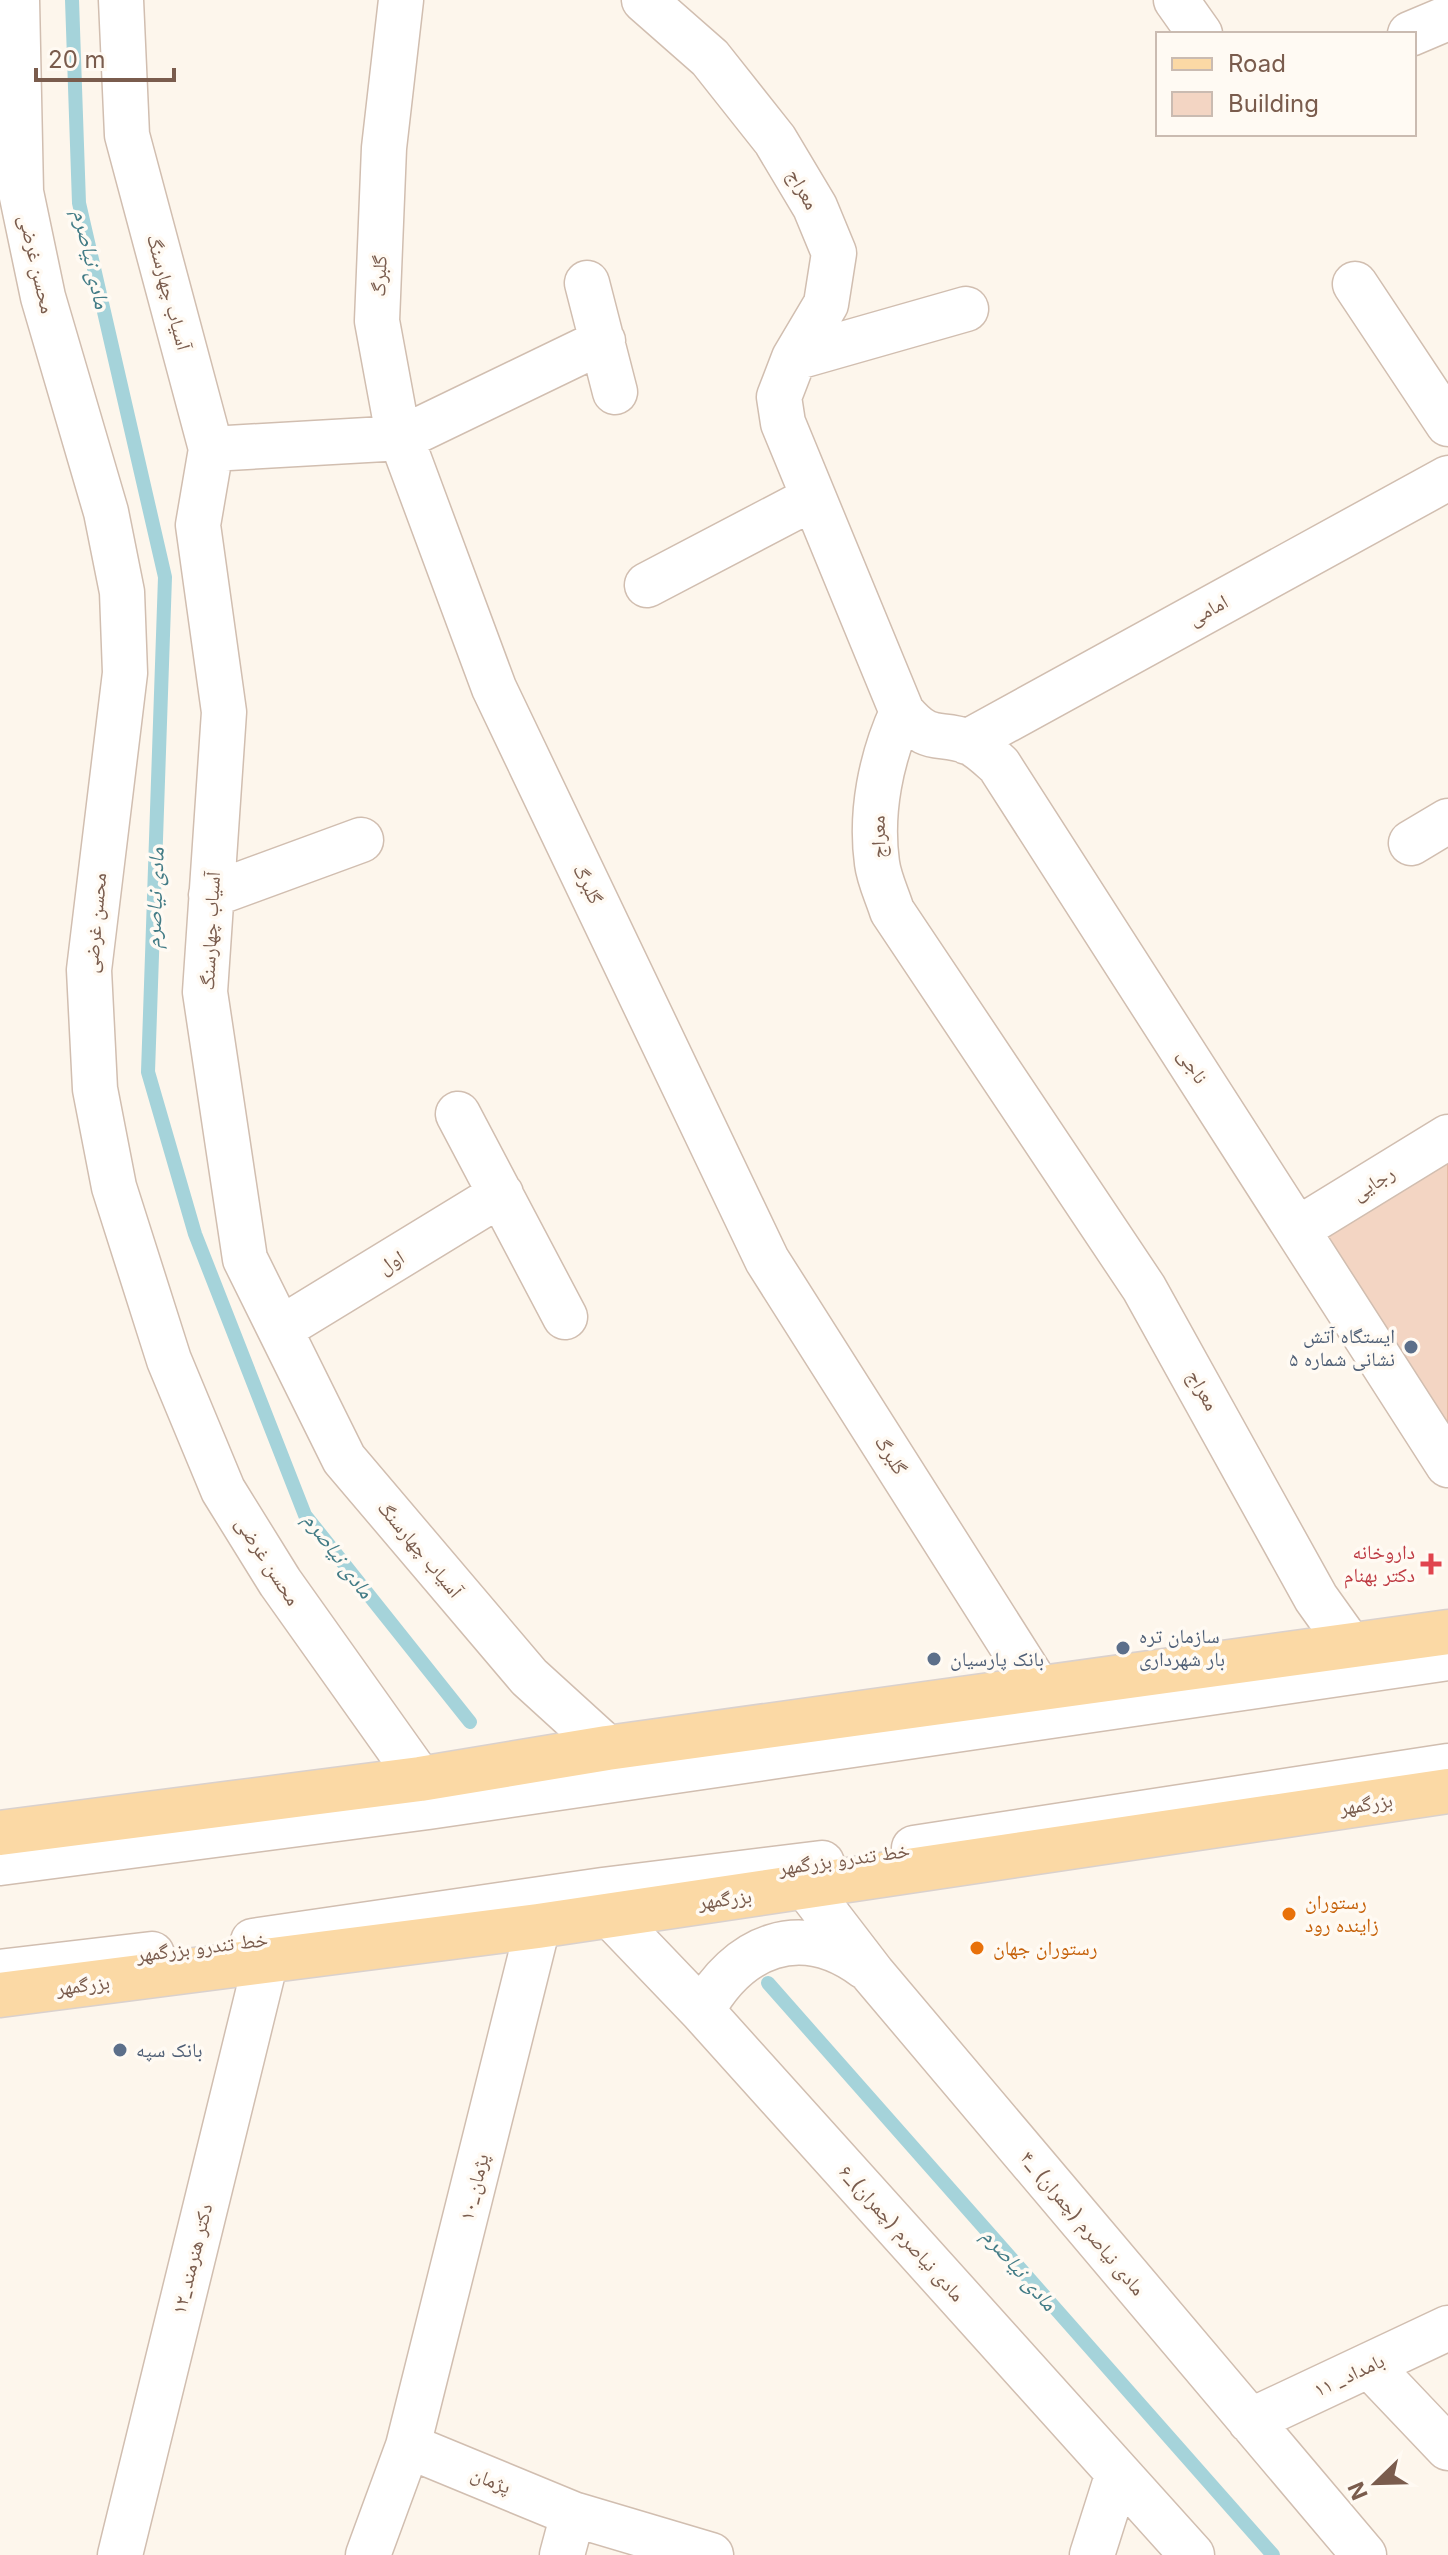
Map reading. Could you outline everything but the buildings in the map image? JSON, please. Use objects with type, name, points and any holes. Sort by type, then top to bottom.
[{"type":"main road","points":[[0,1833],[420,1779],[607,1748],[1448,1632]]},
{"type":"main road","name":"بزرگمهر","points":[[0,1995],[265,1964],[538,1926],[1448,1791]]},
{"type":"street","name":"محسن غرضی","points":[[17,0],[21,192],[43,297],[106,512],[122,592],[125,673],[89,970],[95,1089],[114,1187],[169,1360],[223,1490],[280,1582],[420,1779]]},
{"type":"street","name":"آسیاب چهارسنگ","points":[[121,0],[127,135],[211,449],[198,525],[224,712],[205,992],[245,1259],[344,1459],[529,1677],[607,1748]]},
{"type":"street","name":"گلبرگ","points":[[401,0],[384,148],[377,321],[402,438],[494,688],[767,1260],[1039,1689]]},
{"type":"street","name":"معراج","points":[[644,0],[710,58],[775,140],[815,207],[834,253],[826,304],[794,358],[779,397],[783,423],[902,712],[885,748],[879,783],[877,863],[892,911],[1144,1288],[1316,1598],[1351,1647]]},
{"type":"street","points":[[1176,0],[1199,32]]},
{"type":"street","points":[[1415,32],[1448,18]]},
{"type":"street","points":[[587,283],[615,392]]},
{"type":"street","points":[[1355,284],[1448,424]]},
{"type":"street","points":[[794,358],[966,309]]},
{"type":"street","points":[[211,449],[402,438],[603,341]]},
{"type":"street","name":"امامی","points":[[967,742],[1448,478]]},
{"type":"street","points":[[647,585],[813,498]]},
{"type":"street","name":"ناجی","points":[[902,712],[917,730],[943,739],[967,742],[999,765],[1448,1465]]},
{"type":"street","points":[[1411,843],[1448,821]]},
{"type":"street","points":[[211,895],[361,840]]},
{"type":"street","points":[[458,1114],[565,1317]]},
{"type":"street","name":"رجایی","points":[[1298,1229],[1448,1137]]},
{"type":"street","name":"اول","points":[[280,1329],[501,1194]]},
{"type":"street","points":[[0,1863],[428,1807],[1448,1658]]},
{"type":"street","name":"خط تندرو بزرگمهر","points":[[0,1972],[802,1866],[1448,1766]]},
{"type":"street","name":"۴_ مادی نیاصرم (چمران)","points":[[807,1888],[873,1974],[1364,2555]]},
{"type":"street","name":"۶_مادی نیاصرم (چمران)","points":[[609,1914],[702,2011],[1192,2555]]},
{"type":"street","name":"۱۰_پژمان","points":[[368,2555],[408,2446],[538,1926]]},
{"type":"street","points":[[702,2011],[719,1981],[745,1958],[777,1945],[811,1943],[845,1953],[873,1974]]},
{"type":"street","name":"۱۲_دکتر هنرمند","points":[[120,2555],[265,1964]]},
{"type":"street","name":"۱۱ _بامداد","points":[[1250,2421],[1448,2328]]},
{"type":"street","points":[[1370,2366],[1448,2448]]},
{"type":"street","name":"پژمان","points":[[408,2446],[573,2514],[711,2555]]},
{"type":"street","points":[[1092,2555],[1118,2473]]},
{"type":"street","points":[[562,2555],[573,2514]]},
{"type":"waterway","name":"مادی نیاصرم","points":[[72,0],[79,203],[165,577],[148,1072],[195,1234],[305,1515],[470,1722]]},
{"type":"waterway","name":"مادی نیاصرم","points":[[768,1983],[1273,2555]]},
{"type":"place","name":"ایستگاه آتش نشانی شماره ۵","points":[[1411,1347]]},
{"type":"place","name":"داروخانه دکتر بهنام","points":[[1431,1564]]},
{"type":"place","name":"سازمان تره بار شهرداری","points":[[1123,1648]]},
{"type":"place","name":"بانک پارسیان","points":[[934,1659]]},
{"type":"place","name":"رستوران زاینده رود","points":[[1289,1914]]},
{"type":"place","name":"رستوران جهان","points":[[977,1948]]},
{"type":"place","name":"بانک سپه","points":[[120,2050]]}]
